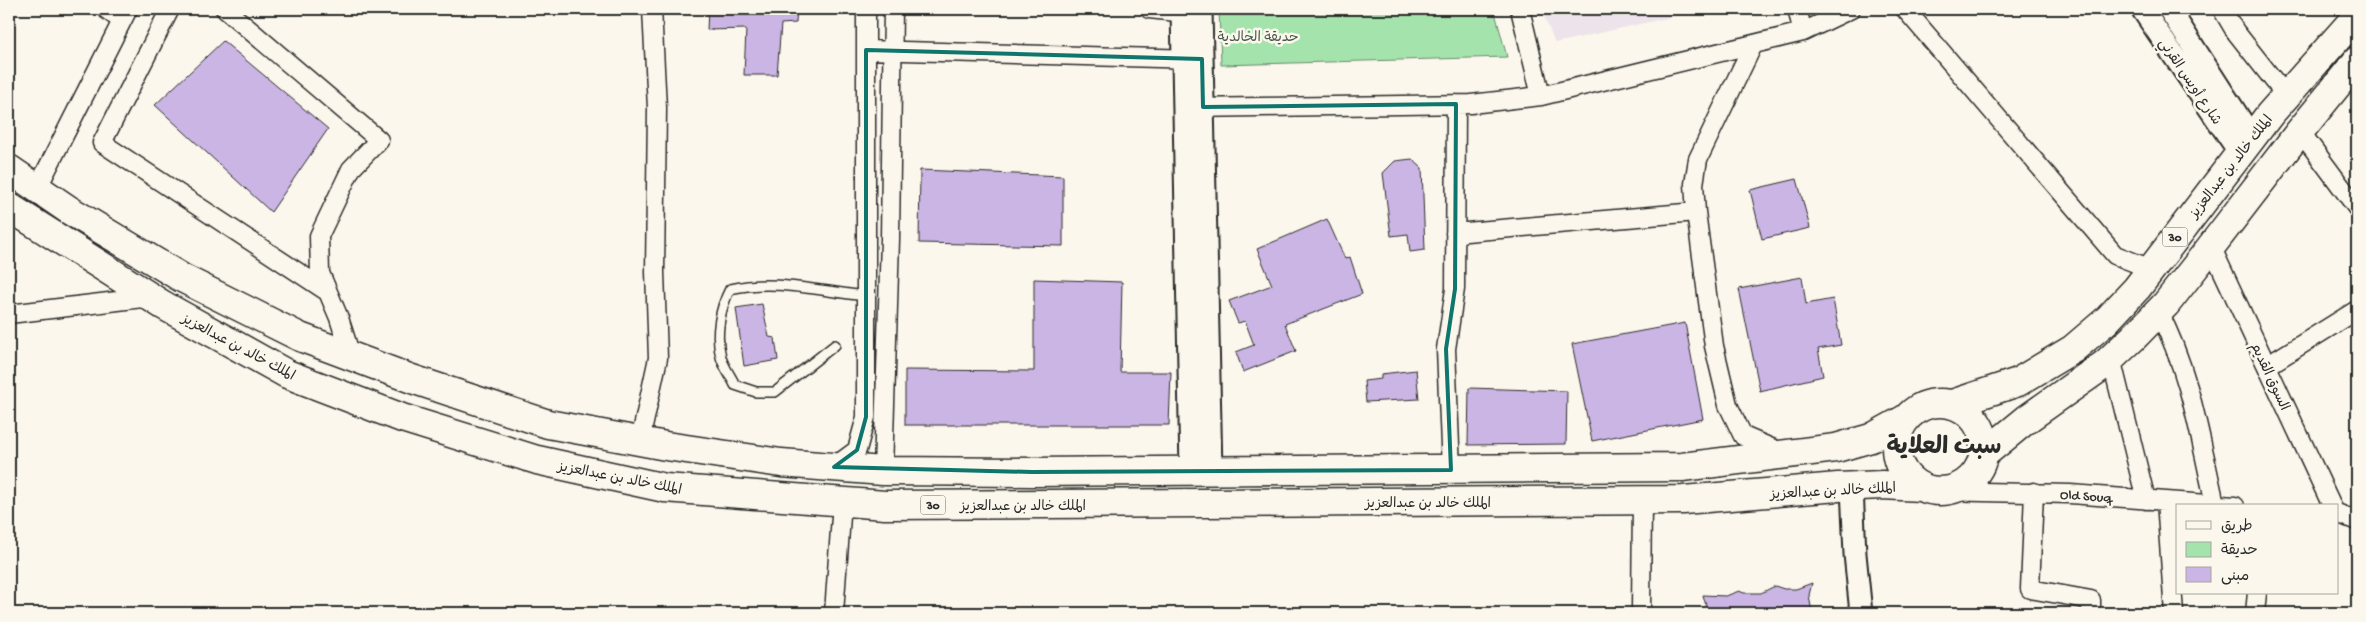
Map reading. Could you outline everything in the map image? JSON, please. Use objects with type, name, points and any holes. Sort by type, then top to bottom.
[{"type":"highway","name":"الملك خالد بن عبدالعزيز","points":[[1952,404],[2018,382],[2073,349],[2107,320],[2137,288],[2246,145],[2286,96],[2357,16]]},
{"type":"highway","name":"30","points":[[1983,455],[2027,418],[2111,358],[2158,311],[2212,246],[2300,131],[2357,61]]},
{"type":"highway","points":[[9,170],[182,278],[300,337],[548,424],[640,441],[781,463],[883,471],[1452,470],[1682,467],[1836,448],[1871,438],[1907,418],[1920,407],[1936,403],[1952,404],[1967,412],[1978,424],[1983,438],[1983,455],[1978,470],[1968,482],[1952,489],[1929,489],[1908,478],[1900,464],[1897,447],[1899,432],[1907,418]]},
{"type":"highway","name":"الملك خالد بن عبدالعزيز","points":[[9,207],[151,297],[287,374],[402,418],[537,460],[665,488],[885,505],[1642,500],[1748,496],[1852,487],[1929,489]]},
{"type":"street","points":[[37,189],[125,15],[106,9]]},
{"type":"street","points":[[170,9],[102,143],[328,292]]},
{"type":"street","points":[[225,9],[379,140],[351,169],[318,236],[320,273],[339,318],[351,356]]},
{"type":"street","points":[[640,441],[658,358],[655,272],[656,108],[652,9]]},
{"type":"street","points":[[834,467],[857,450],[866,418],[866,9]]},
{"type":"street","points":[[883,471],[893,9]]},
{"type":"street","points":[[1149,9],[1191,11],[1201,471]]},
{"type":"street","points":[[1520,9],[1541,96]]},
{"type":"street","points":[[1797,9],[1803,32]]},
{"type":"street","points":[[1193,108],[1456,104],[1541,96],[1803,32],[1851,9]]},
{"type":"street","points":[[1905,9],[2115,255],[2151,269]]},
{"type":"street","name":"شارع أويس القرني","points":[[2142,9],[2246,145]]},
{"type":"street","name":"شارع أويس القرني","points":[[2169,9],[2246,145]]},
{"type":"street","points":[[2222,9],[2236,31],[2286,96]]},
{"type":"street","points":[[1753,45],[1698,159],[1694,184],[1696,212],[1714,346],[1728,405],[1743,436],[1788,455]]},
{"type":"street","points":[[866,50],[1192,59]]},
{"type":"street","points":[[1452,470],[1446,349],[1455,289],[1456,104]]},
{"type":"street","points":[[2300,131],[2357,208]]},
{"type":"street","points":[[1455,233],[1696,212]]},
{"type":"street","name":"السوق القديم","points":[[2212,246],[2331,504]]},
{"type":"street","points":[[9,314],[151,297]]},
{"type":"street","points":[[2267,366],[2357,310]]},
{"type":"street","points":[[2158,311],[2171,336],[2189,387],[2215,504]]},
{"type":"street","points":[[2111,358],[2146,500]]},
{"type":"street","points":[[1852,487],[1860,613]]},
{"type":"street","name":"Old Souq","points":[[1929,489],[2034,492],[2215,504]]},
{"type":"street","points":[[2034,492],[2030,589],[2091,600],[2091,613]]},
{"type":"street","points":[[1641,613],[1642,500]]},
{"type":"street","points":[[2166,501],[2174,613]]},
{"type":"street","points":[[834,613],[842,502]]},
{"type":"street","points":[[2338,513],[2357,521]]},
{"type":"street","points":[[2255,613],[2257,594]]},
{"type":"lane","points":[[836,345],[775,392],[756,392],[735,385],[721,358],[720,323],[722,303],[730,289],[772,284],[867,296]]},
{"type":"highlighted area","points":[[866,50],[1202,59],[1203,107],[1456,104],[1455,289],[1446,349],[1451,470],[1032,472],[834,467],[857,450],[866,417]]},
{"type":"shaded area","points":[[1541,9],[1707,9],[1555,43]]},
{"type":"green space","name":"حديقة الخالدية","points":[[1219,9],[1494,9],[1507,57],[1221,65]]},
{"type":"building","points":[[708,9],[797,9],[796,23],[781,24],[777,75],[744,75],[746,29],[707,30]]},
{"type":"building","points":[[223,41],[328,129],[271,212],[155,105]]},
{"type":"building","points":[[1412,159],[1422,168],[1425,250],[1410,252],[1408,234],[1391,236],[1383,173],[1395,161]]},
{"type":"building","points":[[920,170],[1063,176],[1063,246],[919,243]]},
{"type":"building","points":[[1797,179],[1810,228],[1762,239],[1750,190]]},
{"type":"building","points":[[1327,219],[1345,259],[1350,257],[1362,294],[1285,324],[1296,351],[1243,372],[1236,352],[1254,345],[1245,321],[1238,323],[1229,301],[1272,285],[1257,249]]},
{"type":"building","points":[[1802,277],[1806,304],[1833,299],[1841,345],[1818,349],[1823,376],[1760,391],[1739,289]]},
{"type":"building","points":[[1034,279],[1122,282],[1120,372],[1171,372],[1169,425],[905,425],[905,370],[1034,371]]},
{"type":"building","points":[[762,304],[769,337],[775,338],[778,360],[744,366],[736,308]]},
{"type":"building","points":[[1685,323],[1703,419],[1592,441],[1572,344]]},
{"type":"building","points":[[1416,370],[1419,399],[1366,402],[1364,381],[1381,379],[1381,374]]},
{"type":"building","points":[[1469,388],[1567,391],[1566,444],[1468,445]]},
{"type":"building","points":[[1812,583],[1809,595],[1812,613],[1708,613],[1703,595],[1726,596],[1739,591],[1744,593],[1761,593],[1775,586],[1784,589],[1796,589]]},
{"type":"district","name":"سبت العلاية","points":[[1944,445]]}]
